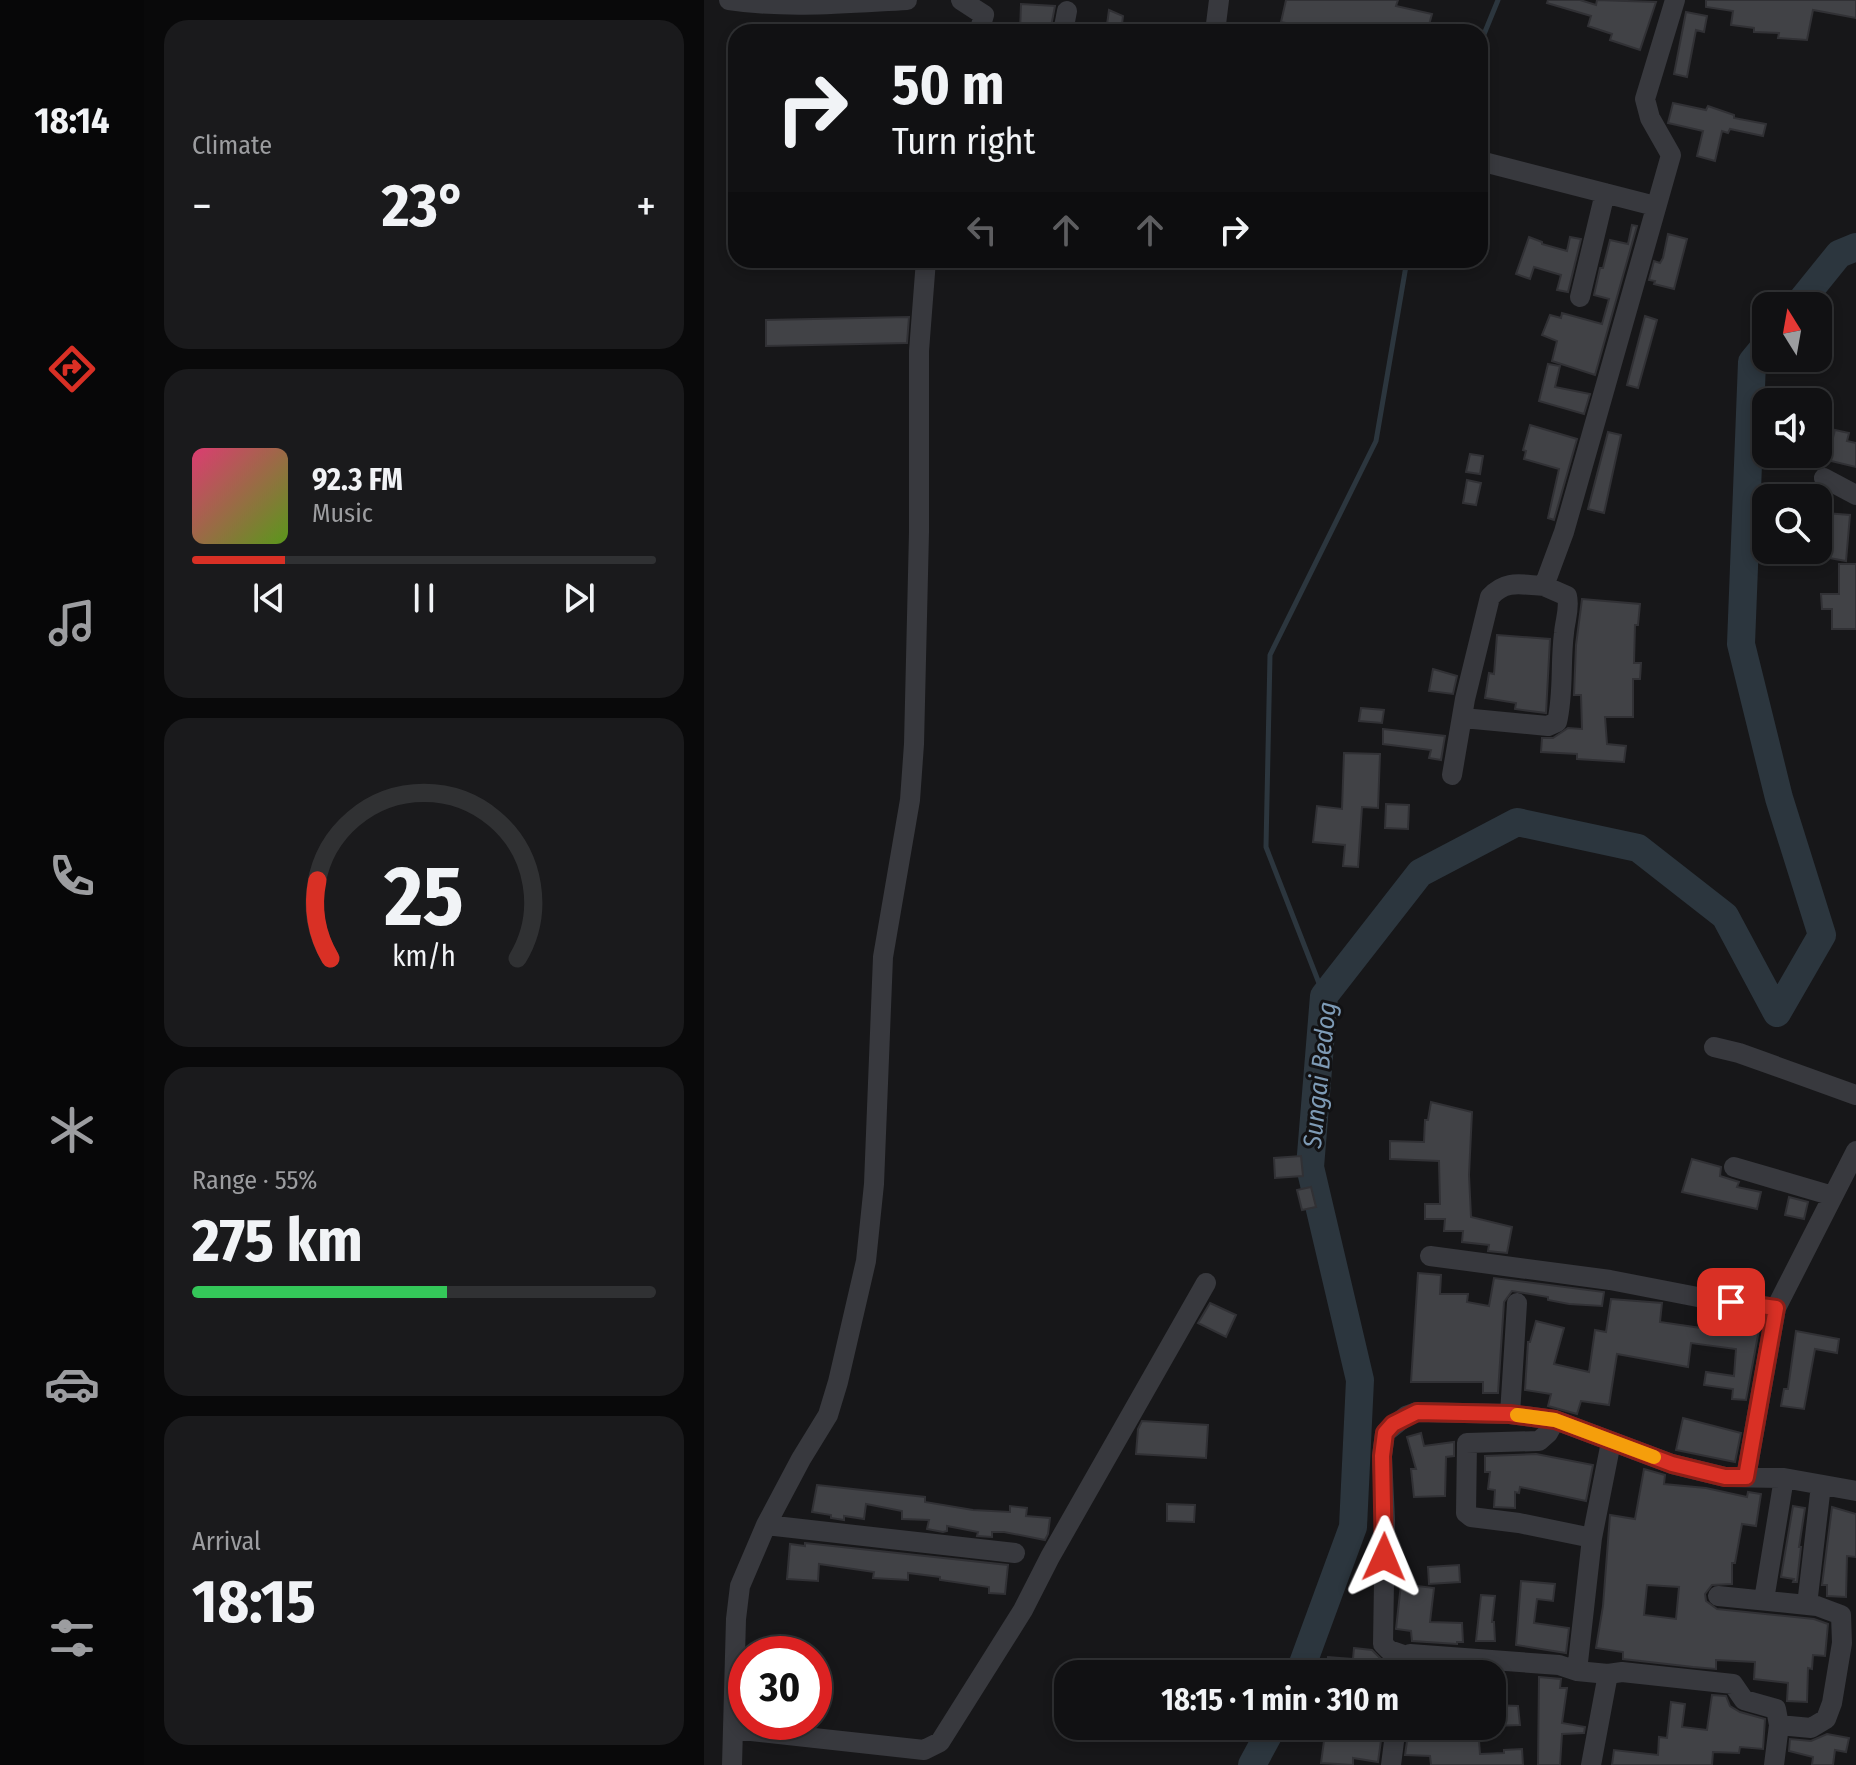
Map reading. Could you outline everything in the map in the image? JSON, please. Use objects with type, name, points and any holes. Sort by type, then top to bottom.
[{"type":"street","points":[[729,0],[748,3],[847,3],[907,0]]},
{"type":"street","points":[[961,0],[986,16]]},
{"type":"street","points":[[1216,24],[1219,0]]},
{"type":"street","points":[[1544,586],[1564,532],[1671,155],[1650,118],[1645,99],[1675,0]]},
{"type":"street","points":[[1065,24],[1067,11]]},
{"type":"street","points":[[1488,163],[1655,206]]},
{"type":"street","points":[[1580,297],[1605,193]]},
{"type":"street","points":[[736,1636],[740,1586],[766,1525],[828,1415],[866,1261],[874,1184],[883,957],[910,800],[914,744],[919,351],[925,268]]},
{"type":"street","points":[[1824,478],[1856,495]]},
{"type":"street","points":[[1452,775],[1465,699],[1490,597],[1499,587],[1513,584],[1544,586],[1567,596],[1569,606],[1557,722],[1548,726],[1463,718]]},
{"type":"street","points":[[1714,1047],[1856,1095]]},
{"type":"street","points":[[1746,1477],[1776,1308],[1856,1151]]},
{"type":"street","points":[[1734,1167],[1833,1196]]},
{"type":"street","points":[[1430,1256],[1594,1278],[1776,1308]]},
{"type":"street","points":[[832,1740],[924,1750],[940,1742],[1023,1610],[1206,1283]]},
{"type":"street","points":[[1510,1414],[1517,1303]]},
{"type":"street","points":[[1399,1660],[1383,1644],[1385,1520],[1382,1456],[1385,1433],[1393,1424],[1417,1412],[1510,1414],[1555,1420],[1672,1464],[1725,1477],[1784,1478],[1856,1491]]},
{"type":"street","points":[[1555,1420],[1539,1441],[1467,1443],[1466,1513],[1471,1517],[1592,1538]]},
{"type":"street","points":[[1577,1671],[1592,1538],[1611,1442]]},
{"type":"street","points":[[1764,1600],[1784,1478]]},
{"type":"street","points":[[1807,1605],[1821,1485]]},
{"type":"street","points":[[766,1525],[1015,1553]]},
{"type":"street","points":[[1718,1596],[1807,1605],[1841,1615],[1850,1626],[1826,1719],[1811,1728],[1779,1725]]},
{"type":"street","points":[[1410,1660],[1418,1654],[1494,1660]]},
{"type":"street","points":[[1506,1661],[1608,1674],[1622,1672],[1726,1681],[1733,1684],[1744,1700],[1772,1706],[1779,1717],[1774,1765]]},
{"type":"street","points":[[1591,1765],[1608,1674]]},
{"type":"street","points":[[732,1765],[733,1740]]},
{"type":"street","points":[[1391,1765],[1394,1740]]},
{"type":"building","points":[[1286,0],[1398,0],[1396,6],[1432,14],[1429,24],[1281,22]]},
{"type":"building","points":[[1548,0],[1580,0],[1596,5],[1597,0],[1656,2],[1640,50],[1610,40],[1612,34],[1588,26],[1591,16],[1547,3]]},
{"type":"building","points":[[1706,0],[1856,0],[1856,18],[1813,10],[1807,40],[1778,38],[1779,33],[1754,32],[1754,28],[1731,25],[1733,11],[1706,7]]},
{"type":"building","points":[[1021,4],[1055,6],[1052,24],[1020,24]]},
{"type":"building","points":[[1109,10],[1123,16],[1122,24],[1107,24]]},
{"type":"building","points":[[1686,12],[1707,16],[1704,32],[1696,30],[1687,77],[1674,74]]},
{"type":"building","points":[[1673,103],[1706,110],[1708,106],[1734,115],[1734,118],[1766,124],[1763,136],[1730,129],[1728,133],[1722,131],[1715,161],[1697,156],[1703,131],[1668,123]]},
{"type":"building","points":[[1632,225],[1637,226],[1595,375],[1552,361],[1557,341],[1542,335],[1550,315],[1561,318],[1562,313],[1602,324],[1609,299],[1594,295],[1600,268],[1603,268],[1610,240],[1628,244]]},
{"type":"building","points":[[1668,234],[1687,239],[1674,289],[1649,280],[1654,261],[1660,263],[1663,258]]},
{"type":"building","points":[[1529,237],[1567,251],[1570,237],[1581,239],[1568,292],[1557,290],[1561,275],[1534,267],[1530,279],[1516,274]]},
{"type":"building","points":[[1645,316],[1657,320],[1638,388],[1627,385]]},
{"type":"building","points":[[909,317],[907,343],[766,346],[766,320]]},
{"type":"building","points":[[1548,364],[1560,366],[1555,387],[1590,394],[1584,414],[1539,401]]},
{"type":"building","points":[[1530,425],[1577,439],[1554,520],[1548,518],[1559,469],[1524,459],[1526,451],[1523,450]]},
{"type":"building","points":[[1835,430],[1849,433],[1847,441],[1856,443],[1856,467],[1832,461]]},
{"type":"building","points":[[1608,432],[1621,435],[1604,513],[1588,509]]},
{"type":"building","points":[[1470,454],[1483,456],[1480,474],[1466,472]]},
{"type":"building","points":[[1467,480],[1481,483],[1476,505],[1463,503]]},
{"type":"building","points":[[1832,514],[1850,515],[1846,561],[1832,558]]},
{"type":"building","points":[[1839,564],[1856,564],[1856,629],[1832,629],[1832,609],[1822,609],[1821,594],[1839,594]]},
{"type":"building","points":[[1582,599],[1640,604],[1638,625],[1635,625],[1634,663],[1641,663],[1640,679],[1633,679],[1633,717],[1605,717],[1607,744],[1626,746],[1624,762],[1577,759],[1577,754],[1541,752],[1542,738],[1553,738],[1568,728],[1582,729],[1581,695],[1574,695]]},
{"type":"building","points":[[1497,635],[1550,639],[1546,713],[1515,709],[1516,703],[1485,698],[1489,673],[1494,674]]},
{"type":"building","points":[[1433,669],[1457,676],[1453,694],[1429,691]]},
{"type":"building","points":[[1361,708],[1384,710],[1382,723],[1359,721]]},
{"type":"building","points":[[1383,729],[1445,736],[1441,760],[1429,758],[1431,750],[1383,744]]},
{"type":"building","points":[[1344,753],[1380,754],[1378,808],[1362,807],[1358,867],[1343,866],[1345,845],[1313,842],[1317,806],[1342,809]]},
{"type":"building","points":[[1386,804],[1409,805],[1408,829],[1385,828]]},
{"type":"building","points":[[1431,1102],[1472,1112],[1471,1217],[1512,1227],[1507,1253],[1488,1251],[1489,1245],[1462,1242],[1463,1231],[1444,1231],[1445,1219],[1425,1219],[1425,1204],[1440,1204],[1439,1161],[1390,1159],[1390,1141],[1424,1142],[1425,1120],[1428,1120]]},
{"type":"building","points":[[1301,1156],[1303,1176],[1275,1178],[1274,1158]]},
{"type":"building","points":[[1692,1159],[1721,1167],[1720,1176],[1739,1182],[1737,1187],[1761,1192],[1757,1209],[1682,1192]]},
{"type":"building","points":[[1311,1187],[1316,1207],[1302,1210],[1297,1190]]},
{"type":"building","points":[[1789,1197],[1808,1202],[1804,1219],[1785,1215]]},
{"type":"building","points":[[1418,1273],[1441,1275],[1440,1294],[1468,1294],[1467,1302],[1489,1306],[1494,1278],[1604,1292],[1602,1306],[1569,1304],[1512,1291],[1504,1302],[1498,1393],[1483,1393],[1483,1382],[1411,1382]]},
{"type":"building","points":[[1611,1299],[1662,1303],[1660,1322],[1708,1329],[1709,1317],[1761,1319],[1746,1400],[1732,1399],[1733,1389],[1704,1385],[1706,1372],[1734,1376],[1736,1349],[1691,1343],[1688,1367],[1617,1354],[1609,1405],[1581,1401],[1577,1414],[1548,1406],[1551,1394],[1525,1390],[1528,1342],[1536,1321],[1564,1328],[1554,1364],[1589,1372],[1595,1330],[1606,1332]]},
{"type":"building","points":[[1210,1303],[1236,1315],[1226,1337],[1198,1323]]},
{"type":"building","points":[[1796,1331],[1839,1339],[1837,1353],[1815,1349],[1804,1409],[1781,1406],[1784,1389],[1788,1389]]},
{"type":"building","points":[[1683,1418],[1741,1433],[1735,1462],[1676,1450]]},
{"type":"building","points":[[1142,1421],[1208,1425],[1206,1458],[1136,1454],[1138,1429]]},
{"type":"building","points":[[1421,1433],[1424,1446],[1454,1442],[1454,1456],[1446,1457],[1445,1496],[1414,1497],[1411,1469],[1416,1469],[1407,1437]]},
{"type":"building","points":[[1536,1454],[1593,1465],[1586,1501],[1520,1487],[1519,1493],[1515,1492],[1515,1508],[1494,1507],[1495,1490],[1488,1489],[1490,1472],[1485,1472],[1485,1456]]},
{"type":"building","points":[[1644,1469],[1665,1475],[1664,1484],[1706,1488],[1747,1497],[1748,1492],[1761,1494],[1756,1526],[1742,1524],[1735,1563],[1732,1563],[1732,1584],[1712,1585],[1705,1594],[1706,1601],[1717,1609],[1814,1619],[1828,1624],[1825,1656],[1813,1655],[1812,1669],[1808,1668],[1807,1702],[1787,1701],[1788,1683],[1754,1679],[1755,1662],[1716,1660],[1716,1669],[1693,1667],[1623,1659],[1623,1652],[1596,1648],[1603,1606],[1610,1515],[1635,1519]],"holes":[[[1647,1585],[1679,1587],[1676,1619],[1644,1615]]]},
{"type":"building","points":[[817,1485],[925,1497],[925,1502],[973,1510],[1010,1512],[1010,1506],[1027,1508],[1026,1516],[1050,1518],[1048,1534],[1045,1540],[1004,1532],[992,1532],[992,1537],[977,1536],[978,1532],[947,1526],[947,1531],[943,1532],[927,1529],[929,1520],[902,1519],[902,1511],[866,1504],[864,1519],[831,1518],[831,1515],[812,1512]]},
{"type":"building","points":[[1167,1504],[1195,1505],[1194,1522],[1167,1521]]},
{"type":"building","points":[[1793,1506],[1805,1508],[1797,1582],[1781,1577]]},
{"type":"building","points":[[1832,1507],[1856,1514],[1856,1557],[1847,1556],[1846,1597],[1827,1596],[1827,1585],[1822,1585]]},
{"type":"building","points":[[805,1543],[1008,1565],[1005,1594],[989,1593],[989,1587],[940,1580],[940,1577],[908,1573],[908,1580],[873,1578],[874,1572],[819,1564],[818,1581],[787,1579],[790,1544],[805,1546]]},
{"type":"building","points":[[1459,1565],[1460,1582],[1429,1584],[1428,1567]]},
{"type":"building","points":[[1521,1581],[1555,1584],[1553,1601],[1537,1599],[1534,1623],[1569,1628],[1566,1653],[1516,1645]]},
{"type":"building","points":[[1401,1584],[1434,1588],[1430,1622],[1462,1623],[1463,1642],[1412,1641],[1411,1631],[1396,1629]]},
{"type":"building","points":[[1481,1595],[1495,1596],[1492,1622],[1495,1641],[1476,1641]]},
{"type":"building","points":[[1354,1648],[1372,1650],[1382,1660],[1328,1660],[1328,1657],[1353,1659]]},
{"type":"building","points":[[1539,1677],[1561,1679],[1560,1688],[1567,1688],[1562,1723],[1585,1727],[1584,1733],[1562,1734],[1560,1765],[1538,1765]]},
{"type":"building","points":[[1712,1695],[1726,1696],[1730,1706],[1740,1712],[1765,1719],[1763,1749],[1740,1747],[1739,1753],[1713,1752],[1712,1765],[1612,1765],[1614,1750],[1658,1755],[1659,1737],[1667,1738],[1671,1702],[1685,1704],[1682,1727],[1707,1730]]},
{"type":"building","points":[[1506,1706],[1518,1706],[1520,1725],[1506,1726]]},
{"type":"building","points":[[1827,1734],[1849,1738],[1846,1752],[1835,1750],[1833,1765],[1812,1765],[1813,1757],[1789,1751],[1790,1739],[1811,1741]]},
{"type":"building","points":[[1324,1740],[1381,1740],[1378,1762],[1353,1758],[1353,1765],[1321,1763]]},
{"type":"building","points":[[1407,1740],[1479,1740],[1480,1754],[1522,1749],[1523,1765],[1431,1765],[1430,1756],[1405,1755]]},
{"type":"waterway","points":[[1488,24],[1498,0]]},
{"type":"waterway","name":"Sungai Bedog","points":[[1808,292],[1839,254],[1856,247]]},
{"type":"waterway","points":[[1324,996],[1266,847],[1270,655],[1376,441],[1406,268]]},
{"type":"waterway","name":"Sungai Bedog","points":[[1304,1660],[1353,1527],[1360,1380],[1310,1167],[1324,996],[1420,873],[1517,822],[1638,848],[1725,916],[1777,1013],[1822,935],[1779,798],[1741,644],[1752,362]]},
{"type":"waterway","name":"Sungai Bedog","points":[[1252,1765],[1265,1740]]},
{"type":"slow traffic","points":[[1517,1415],[1555,1420],[1654,1457]]},
{"type":"route","points":[[1384,1557],[1382,1456],[1385,1433],[1393,1424],[1417,1412],[1510,1414],[1555,1420],[1672,1464],[1725,1477],[1746,1477],[1776,1308],[1731,1302]]}]
